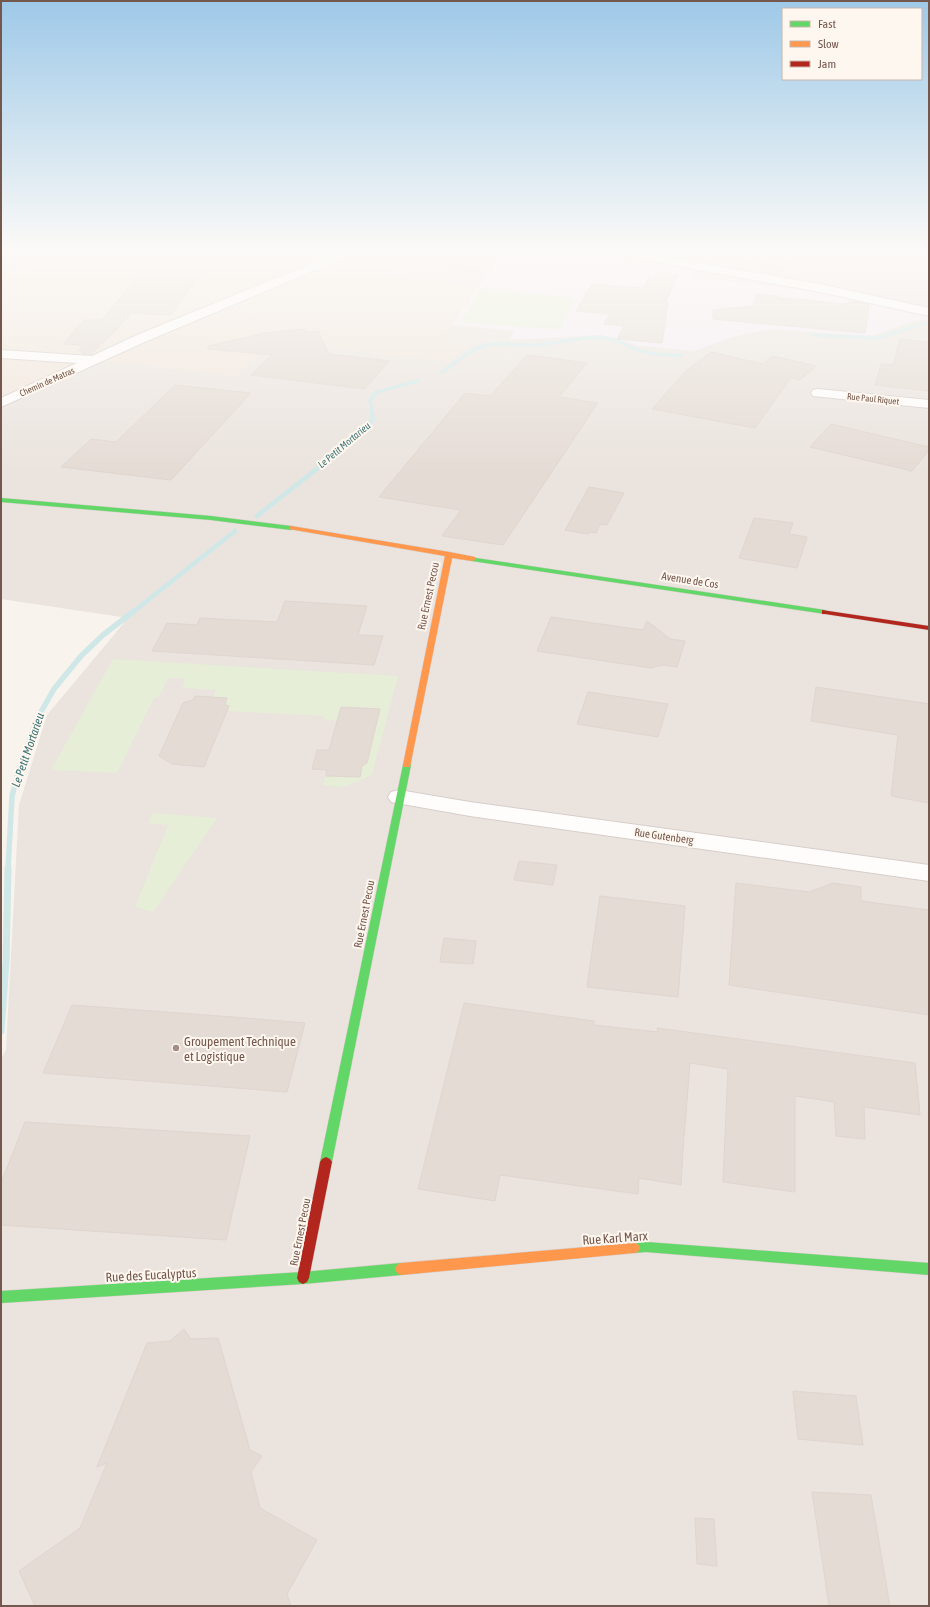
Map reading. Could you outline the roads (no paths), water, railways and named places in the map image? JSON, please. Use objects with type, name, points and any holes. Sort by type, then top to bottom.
[{"type":"street","name":"Chemin de Matras","points":[[1,403],[142,338],[176,324]]},
{"type":"street","points":[[1,354],[94,360]]},
{"type":"street","name":"Rue Paul Riquet","points":[[818,393],[929,404]]},
{"type":"street","name":"Avenue de Cos","points":[[1,500],[211,518],[297,529],[504,564],[929,628]]},
{"type":"street","name":"Rue Ernest Pecou","points":[[303,1278],[449,554]]},
{"type":"street","name":"Rue Gutenberg","points":[[399,797],[470,809],[929,873]]},
{"type":"street","name":"Rue Karl Marx","points":[[303,1278],[646,1247],[929,1269]]},
{"type":"street","name":"Rue des Eucalyptus","points":[[1,1297],[303,1278]]},
{"type":"waterway","name":"Le Petit Mortarieu","points":[[813,335],[878,338],[923,324]]},
{"type":"waterway","name":"Le Petit Mortarieu","points":[[442,372],[477,348],[495,344],[532,345],[581,338],[601,338],[616,340],[630,347],[649,353],[681,355]]},
{"type":"waterway","name":"Le Petit Mortarieu","points":[[372,410],[370,400],[377,392],[418,381]]},
{"type":"waterway","name":"Le Petit Mortarieu","points":[[257,516],[360,435],[373,419],[371,409]]},
{"type":"waterway","name":"Le Petit Mortarieu","points":[[133,612],[235,531]]},
{"type":"waterway","name":"Le Petit Mortarieu","points":[[8,869],[12,796],[18,773],[37,719],[54,689],[81,656],[103,635],[134,611]]},
{"type":"waterway","name":"Le Petit Mortarieu","points":[[1,1031],[6,962],[8,868]]},
{"type":"place","name":"Groupement Technique et Logistique","points":[[176,1048]]}]
